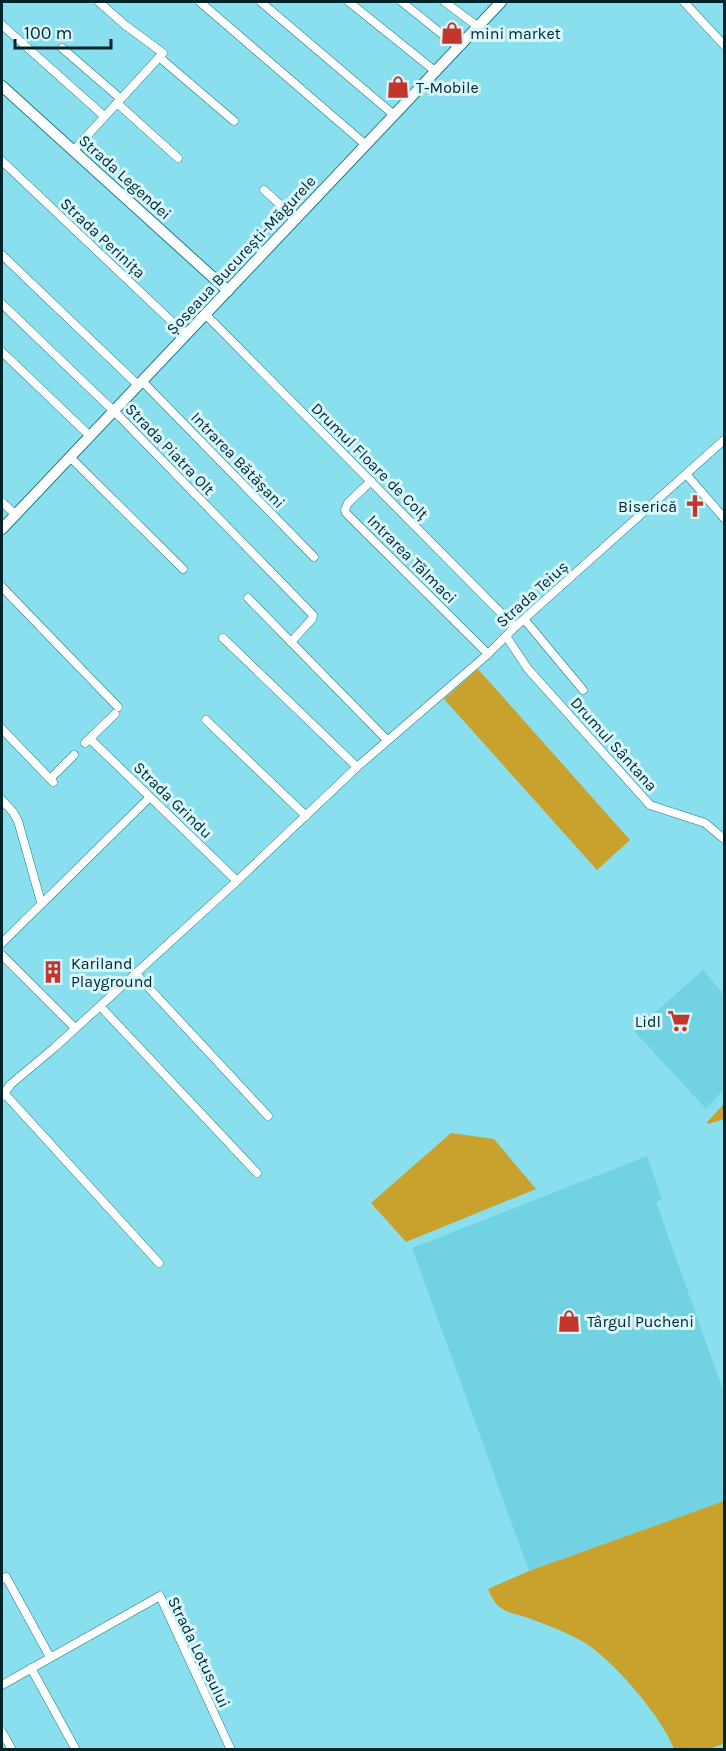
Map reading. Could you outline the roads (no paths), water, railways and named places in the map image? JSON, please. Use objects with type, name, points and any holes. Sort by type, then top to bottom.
[{"type":"main road","name":"Șoseaua București-Măgurele","points":[[2,529],[501,2]]},
{"type":"main road","name":"Strada Legendei","points":[[2,87],[228,291]]},
{"type":"street","points":[[99,2],[234,121]]},
{"type":"street","points":[[200,2],[366,145]]},
{"type":"street","points":[[261,2],[394,115]]},
{"type":"street","points":[[349,2],[435,71]]},
{"type":"street","points":[[402,2],[458,47]]},
{"type":"street","points":[[445,2],[477,26]]},
{"type":"street","points":[[684,2],[724,45]]},
{"type":"street","points":[[2,25],[104,116]]},
{"type":"street","points":[[62,48],[178,158]]},
{"type":"street","points":[[73,151],[161,55]]},
{"type":"street","name":"Strada Perinița","points":[[2,161],[186,334]]},
{"type":"street","points":[[264,190],[296,219]]},
{"type":"street","name":"Intrarea Bătășani","points":[[2,255],[140,383],[314,557]]},
{"type":"street","name":"Strada Piatra Olt","points":[[2,304],[114,411],[313,617],[291,642]]},
{"type":"street","name":"Drumul Floare de Colț","points":[[206,315],[515,627]]},
{"type":"street","points":[[2,352],[90,436]]},
{"type":"street","name":"Strada Teiuș","points":[[3,1095],[16,1079],[237,881],[357,767],[488,654],[515,627],[724,440]]},
{"type":"street","points":[[70,457],[183,568]]},
{"type":"street","points":[[686,474],[724,518]]},
{"type":"street","name":"Intrarea Tălmaci","points":[[371,481],[348,503],[346,513],[488,654]]},
{"type":"street","points":[[2,502],[15,514]]},
{"type":"street","name":"Strada Grindu","points":[[2,587],[117,710],[88,741],[237,881]]},
{"type":"street","points":[[2,595],[45,639]]},
{"type":"street","points":[[248,598],[387,740]]},
{"type":"street","points":[[524,619],[583,690]]},
{"type":"street","name":"Drumul Sântana","points":[[506,636],[528,669],[650,805],[705,823],[724,839]]},
{"type":"street","points":[[223,638],[357,767]]},
{"type":"street","points":[[206,720],[306,816]]},
{"type":"street","points":[[2,729],[52,781],[74,755]]},
{"type":"street","points":[[2,943],[41,902],[149,798]]},
{"type":"street","points":[[2,800],[18,821],[41,902]]},
{"type":"street","points":[[2,955],[75,1028]]},
{"type":"street","points":[[135,973],[268,1116]]},
{"type":"street","points":[[100,1006],[257,1173]]},
{"type":"street","points":[[3,1095],[159,1263]]},
{"type":"street","points":[[2,1579],[6,1577],[50,1657]]},
{"type":"street","name":"Strada Lotusului","points":[[2,1685],[160,1596],[231,1749]]},
{"type":"street","points":[[31,1668],[76,1749]]},
{"type":"street","points":[[2,1732],[12,1749]]},
{"type":"place","name":"mini market","points":[[452,33]]},
{"type":"place","name":"T-Mobile","points":[[398,87]]},
{"type":"place","name":"Biserică","points":[[695,506]]},
{"type":"place","name":"Kariland Playground","points":[[53,972]]},
{"type":"place","name":"Lidl","points":[[679,1021]]},
{"type":"place","name":"Târgul Pucheni","points":[[569,1321]]}]
